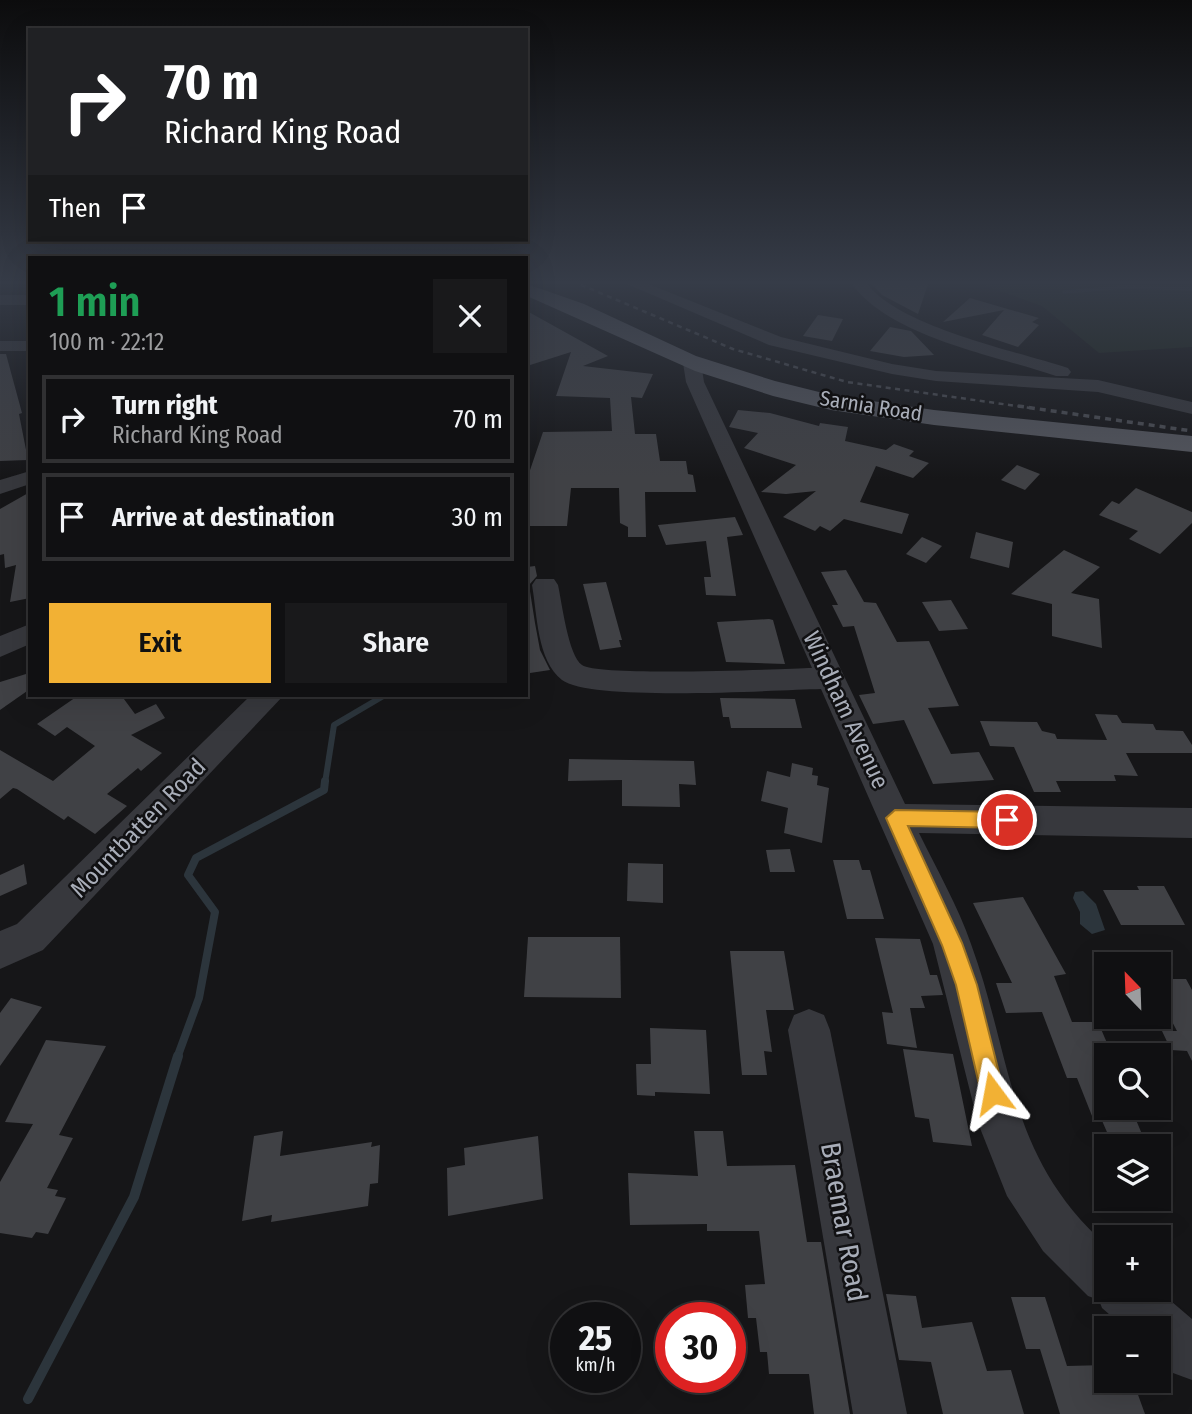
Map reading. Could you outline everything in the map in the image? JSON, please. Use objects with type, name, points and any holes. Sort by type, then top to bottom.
[{"type":"main road","name":"Sarnia Road","points":[[658,347],[692,363],[785,392],[855,406],[1192,444]]},
{"type":"street","points":[[800,347],[892,369],[936,376],[1098,386]]},
{"type":"street","points":[[986,347],[1098,386],[1192,408]]},
{"type":"street","name":"Windham Avenue","points":[[692,363],[695,382],[952,943],[966,985],[993,1093],[1024,1182],[1073,1250],[1094,1268]]},
{"type":"street","points":[[0,487],[28,478]]},
{"type":"street","points":[[545,585],[560,658],[571,672],[583,678],[660,682],[831,678]]},
{"type":"street","points":[[0,647],[28,634]]},
{"type":"street","name":"Mountbatten Road","points":[[0,950],[30,937],[267,697]]},
{"type":"street","points":[[895,818],[1192,823]]},
{"type":"street","name":"Braemar Road","points":[[809,1030],[880,1414]]},
{"type":"street","points":[[1134,1302],[1192,1354]]},
{"type":"shaded area","points":[[1092,347],[1192,347],[1192,347],[1099,353]]},
{"type":"shaded area","points":[[1083,891],[1096,904],[1105,930],[1092,934],[1080,924],[1080,912],[1073,898],[1075,892]]},
{"type":"building","points":[[528,347],[592,347],[608,356],[583,366],[653,374],[642,398],[631,397],[635,434],[656,434],[660,461],[686,461],[688,474],[693,475],[696,492],[645,492],[646,537],[628,537],[628,527],[620,523],[619,488],[571,488],[567,526],[528,526],[528,476],[543,432],[612,431],[610,398],[556,396],[571,352],[528,366]]},
{"type":"building","points":[[873,347],[926,347],[934,355],[904,357],[870,351]]},
{"type":"building","points":[[0,354],[6,354],[22,413],[19,414],[28,460],[0,461]]},
{"type":"building","points":[[738,410],[770,413],[819,426],[820,423],[848,427],[845,441],[886,450],[894,444],[914,451],[909,456],[929,463],[913,478],[876,466],[860,502],[909,514],[902,534],[844,519],[830,531],[820,526],[815,531],[783,517],[816,491],[786,494],[761,492],[796,465],[744,448],[758,433],[729,427]]},
{"type":"building","points":[[1017,465],[1040,474],[1025,490],[1001,480]]},
{"type":"building","points":[[1136,488],[1192,512],[1192,523],[1160,554],[1129,539],[1138,531],[1099,515],[1112,501],[1119,504]]},
{"type":"building","points":[[28,493],[28,598],[10,602],[16,565],[5,568],[4,554],[0,555],[0,509]]},
{"type":"building","points":[[735,517],[743,535],[727,537],[736,596],[706,595],[704,577],[711,577],[706,541],[666,545],[658,525]]},
{"type":"building","points":[[976,532],[1013,542],[1009,568],[970,558]]},
{"type":"building","points":[[922,537],[942,546],[926,563],[906,554]]},
{"type":"building","points":[[1064,550],[1100,567],[1071,593],[1099,599],[1102,648],[1052,636],[1052,604],[1011,594]]},
{"type":"building","points":[[535,566],[537,576],[529,585],[540,650],[550,670],[530,673],[528,671],[528,567]]},
{"type":"building","points":[[846,570],[864,602],[876,603],[897,642],[929,641],[959,706],[928,708],[951,754],[979,752],[994,780],[933,784],[904,720],[873,724],[859,695],[875,693],[854,626],[843,627],[832,605],[838,605],[821,572]]},
{"type":"building","points":[[606,582],[622,640],[619,640],[621,647],[600,650],[583,584]]},
{"type":"building","points":[[951,600],[968,629],[939,631],[922,602]]},
{"type":"building","points":[[773,620],[785,664],[726,662],[717,622]]},
{"type":"building","points":[[26,674],[28,690],[0,710],[0,682]]},
{"type":"building","points":[[76,697],[122,697],[135,714],[156,704],[165,718],[131,735],[162,753],[141,771],[138,768],[107,794],[127,806],[95,834],[68,816],[64,820],[17,789],[13,788],[0,799],[0,750],[53,781],[95,746],[67,727],[55,736],[37,724]]},
{"type":"building","points":[[720,698],[795,699],[802,728],[731,728],[729,717],[723,717]]},
{"type":"building","points":[[1095,714],[1117,715],[1122,723],[1153,724],[1156,730],[1183,731],[1192,745],[1192,753],[1126,753],[1138,776],[1114,775],[1116,781],[1056,781],[1061,792],[1034,792],[1014,747],[990,746],[980,721],[1037,722],[1042,731],[1055,734],[1057,739],[1107,740]]},
{"type":"building","points":[[569,759],[694,761],[696,785],[679,784],[680,807],[622,806],[622,780],[568,781]]},
{"type":"building","points":[[792,763],[813,768],[812,775],[818,776],[817,785],[829,788],[822,843],[784,833],[788,808],[761,801],[767,771],[790,777]]},
{"type":"building","points":[[790,849],[795,872],[770,872],[766,850]]},
{"type":"building","points":[[833,860],[859,860],[862,870],[870,870],[884,919],[847,919]]},
{"type":"building","points":[[628,863],[663,864],[663,903],[627,901]]},
{"type":"building","points":[[24,864],[27,884],[0,896],[0,875]]},
{"type":"building","points":[[1137,886],[1164,886],[1185,925],[1121,925],[1103,890],[1139,890]]},
{"type":"building","points":[[1023,897],[1066,974],[1054,976],[1072,1022],[1094,1022],[1094,1029],[1101,1029],[1107,1043],[1094,1043],[1094,1116],[1077,1078],[1067,1078],[1042,1012],[1006,1013],[996,983],[1012,983],[973,903]]},
{"type":"building","points":[[528,937],[620,937],[621,998],[524,997]]},
{"type":"building","points":[[875,938],[920,939],[930,975],[937,975],[943,995],[921,996],[925,1008],[910,1008],[917,1048],[887,1044],[882,1012],[893,1013]]},
{"type":"building","points":[[730,951],[784,951],[794,1010],[766,1010],[772,1052],[764,1051],[767,1075],[742,1075]]},
{"type":"building","points":[[1171,979],[1186,979],[1192,990],[1192,1061],[1187,1051],[1171,1050],[1171,1043],[1168,1043],[1162,1031],[1177,1031],[1171,1020]]},
{"type":"building","points":[[11,998],[42,1007],[0,1066],[0,1013]]},
{"type":"building","points":[[650,1028],[706,1030],[710,1094],[655,1092],[655,1096],[637,1095],[636,1064],[651,1064]]},
{"type":"building","points":[[46,1040],[106,1046],[59,1135],[73,1138],[47,1188],[58,1190],[55,1196],[66,1198],[48,1234],[36,1232],[32,1238],[0,1233],[0,1182],[33,1124],[5,1122]]},
{"type":"building","points":[[903,1049],[953,1054],[972,1146],[933,1142],[929,1119],[915,1117]]},
{"type":"building","points":[[1102,1120],[1136,1120],[1142,1134],[1108,1134]]},
{"type":"building","points":[[283,1131],[280,1156],[372,1142],[371,1147],[380,1145],[378,1183],[370,1184],[368,1206],[271,1222],[272,1215],[242,1221],[254,1136]]},
{"type":"building","points":[[694,1131],[723,1131],[727,1166],[795,1165],[807,1242],[821,1242],[850,1414],[814,1414],[809,1374],[769,1374],[767,1352],[760,1352],[756,1318],[748,1318],[745,1285],[765,1284],[759,1231],[707,1231],[707,1224],[630,1225],[628,1173],[698,1176]]},
{"type":"building","points":[[538,1136],[543,1199],[448,1216],[447,1168],[465,1165],[464,1148]]},
{"type":"building","points":[[886,1294],[916,1296],[922,1328],[972,1322],[987,1371],[1011,1370],[1024,1414],[943,1414],[931,1362],[899,1360]]},
{"type":"building","points":[[1011,1297],[1045,1297],[1067,1366],[1094,1365],[1094,1393],[1137,1393],[1145,1414],[1060,1414],[1040,1349],[1026,1349]]},
{"type":"waterway","points":[[325,783],[334,725],[382,697]]},
{"type":"waterway","points":[[177,1058],[199,998],[215,912],[188,875],[196,858],[324,790],[325,781]]},
{"type":"waterway","points":[[28,1399],[134,1197],[178,1056]]},
{"type":"railway","points":[[728,347],[847,382],[1031,408]]},
{"type":"railway","points":[[1018,406],[1192,431]]},
{"type":"route","points":[[993,1093],[978,1028],[952,943],[895,818],[1007,820]]}]
